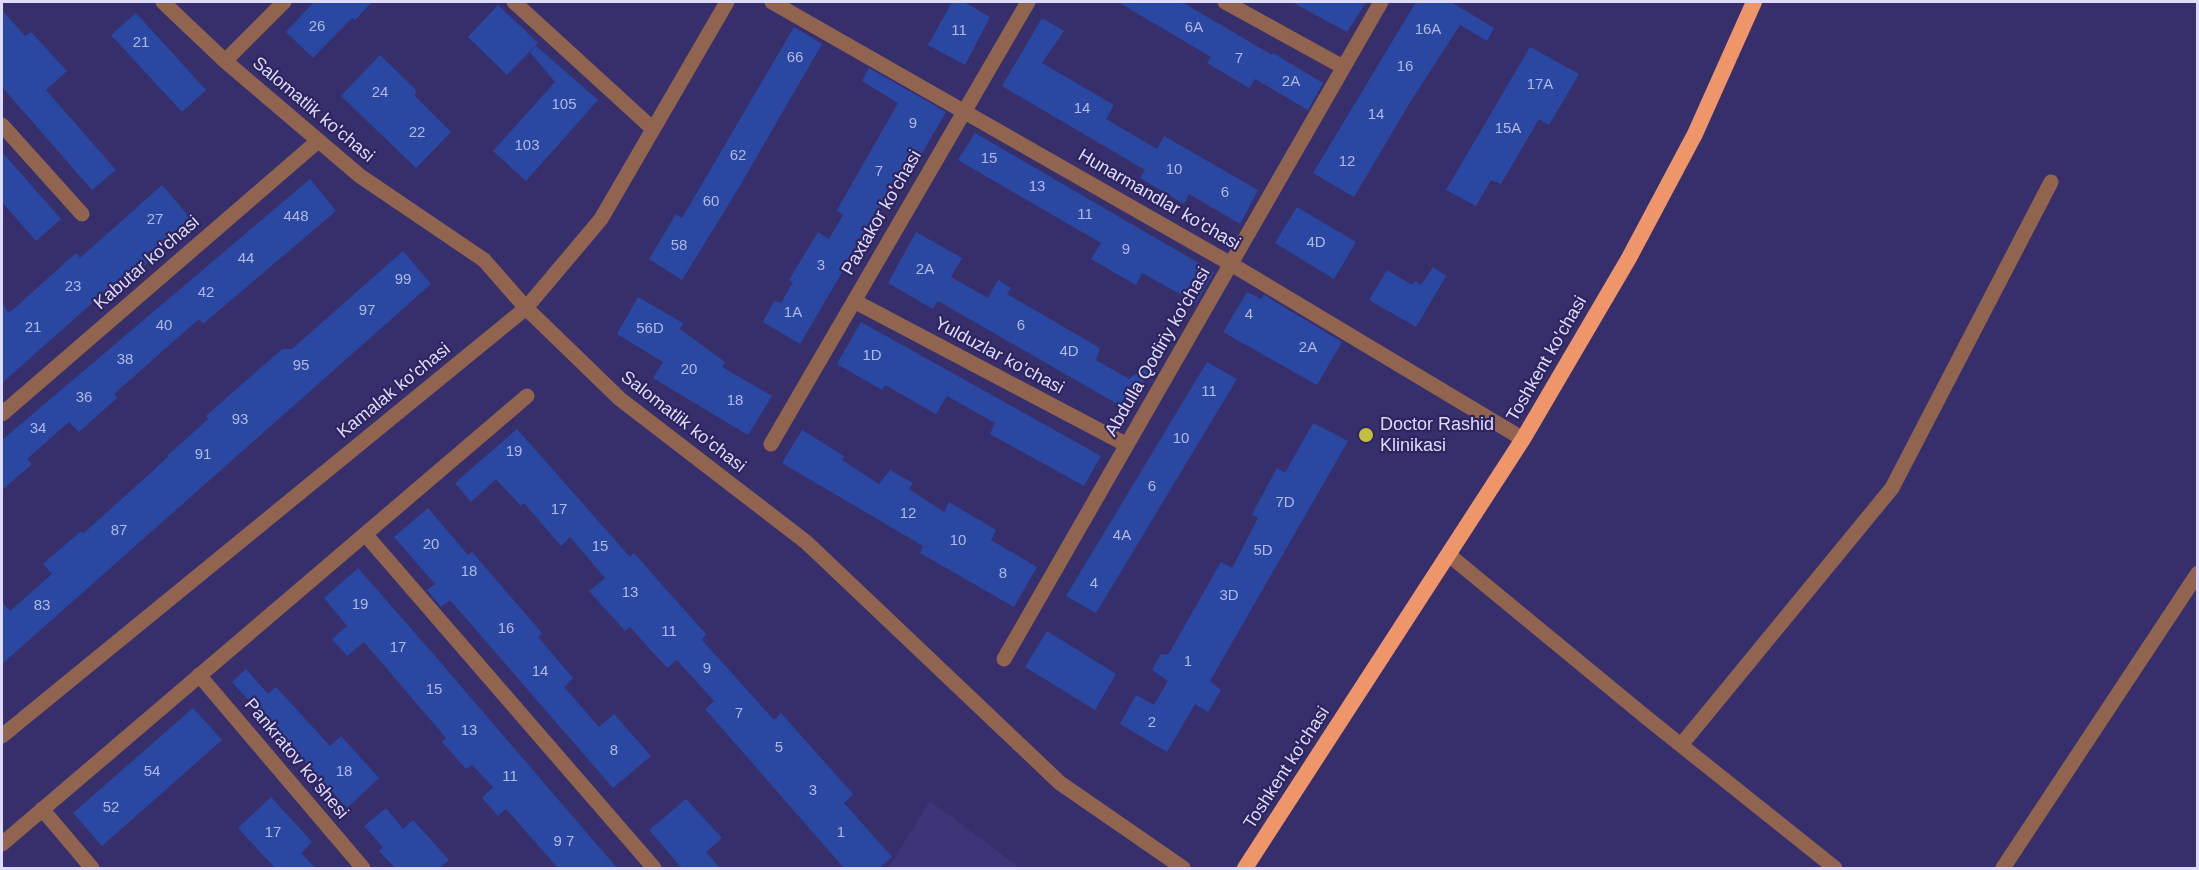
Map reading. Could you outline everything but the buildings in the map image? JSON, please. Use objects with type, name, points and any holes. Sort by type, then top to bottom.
[{"type":"highway","name":"Toshkent ko'chasi","points":[[1245,868],[1523,439],[1629,258],[1695,134],[1754,2]]},
{"type":"street","name":"Salomatlik ko'chasi","points":[[162,2],[225,61],[360,176],[484,260],[526,308],[620,399],[806,542],[1060,783],[1183,868]]},
{"type":"street","points":[[225,61],[284,2]]},
{"type":"street","points":[[514,2],[653,129]]},
{"type":"street","name":"Kamalak ko'chasi","points":[[2,736],[526,308],[601,219],[727,2]]},
{"type":"street","name":"Hunarmandlar ko'chasi","points":[[772,2],[1231,264],[1523,439]]},
{"type":"street","name":"Paxtakor ko'chasi","points":[[771,444],[1028,2]]},
{"type":"street","points":[[1225,2],[1343,67]]},
{"type":"street","name":"Abdulla Qodiriy ko'chasi","points":[[1004,659],[1381,2]]},
{"type":"street","points":[[2,126],[82,214]]},
{"type":"street","name":"Kabutar ko'chasi","points":[[2,414],[318,141]]},
{"type":"street","points":[[1681,745],[1892,488],[2050,182]]},
{"type":"street","name":"Yulduzlar ko'chasi","points":[[854,301],[1127,445]]},
{"type":"street","points":[[2,844],[527,396]]},
{"type":"street","points":[[365,534],[654,868]]},
{"type":"street","points":[[1449,555],[1835,868]]},
{"type":"street","points":[[2003,868],[2198,573]]},
{"type":"street","name":"Pankratov ko'shesi","points":[[199,675],[363,868]]},
{"type":"street","points":[[42,809],[92,868]]},
{"type":"shaded area","points":[[930,801],[1020,868],[888,868]]},
{"type":"place","name":"Doctor Rashid Klinikasi","points":[[1366,435]]}]
